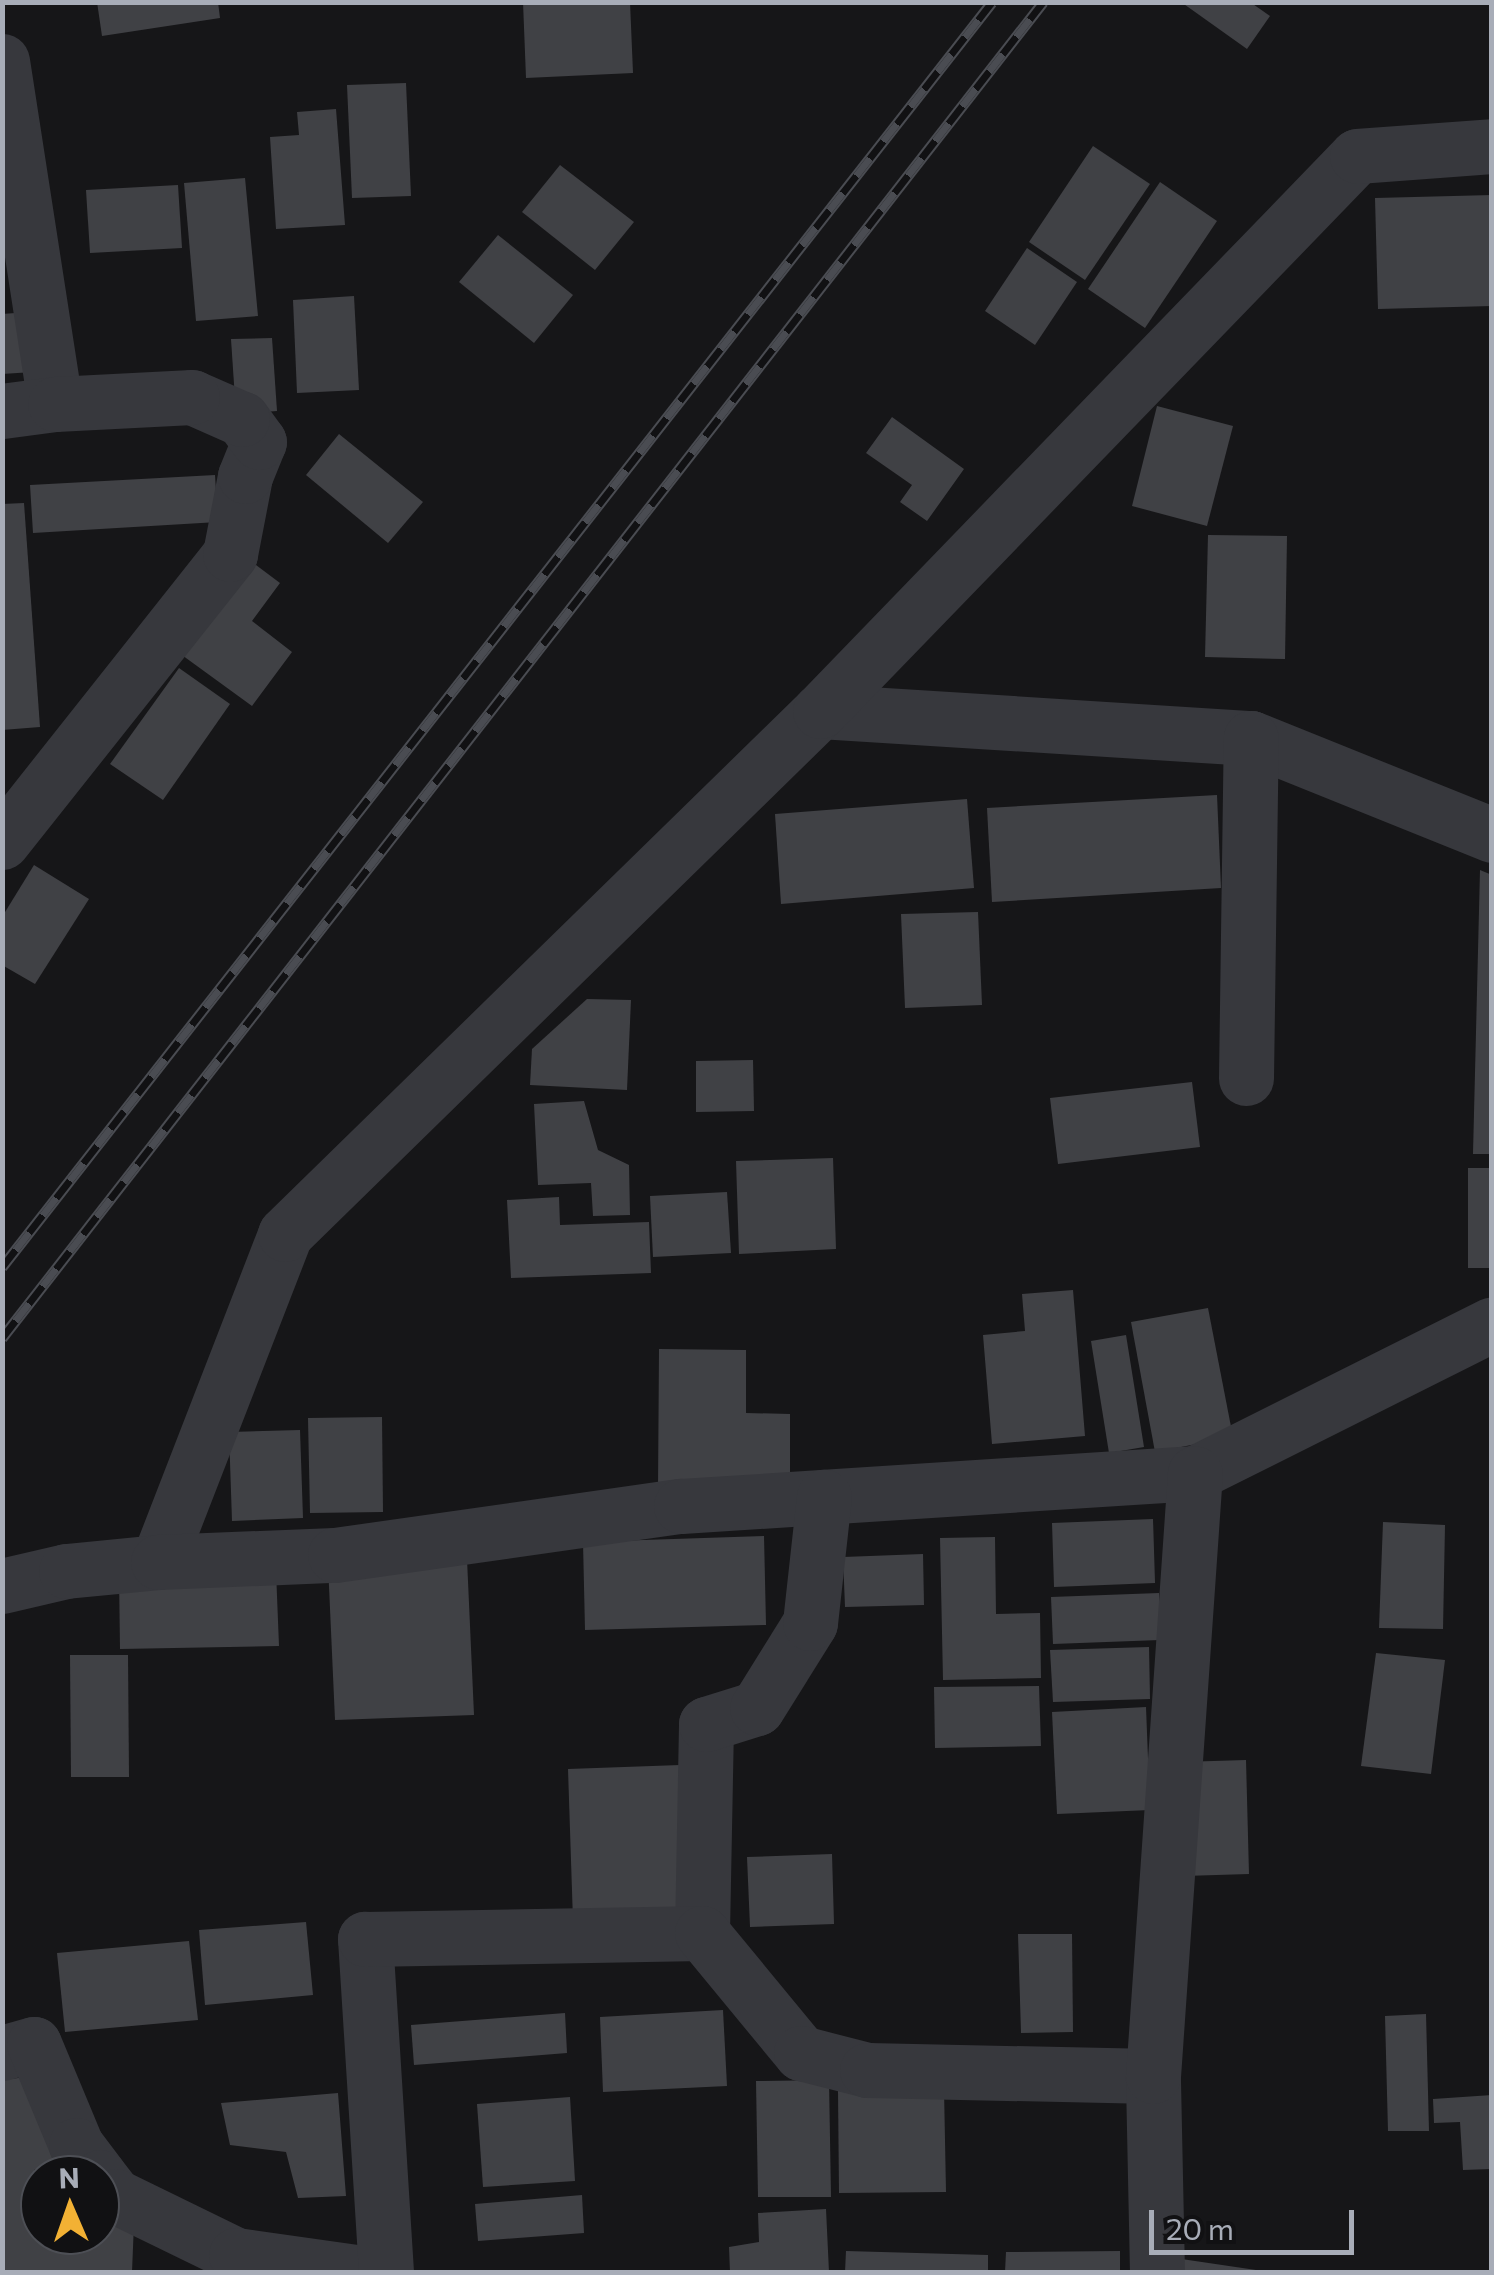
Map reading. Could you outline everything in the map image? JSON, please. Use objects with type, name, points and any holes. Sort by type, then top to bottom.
[{"type":"street","points":[[2,842],[230,554],[245,476],[259,442],[242,419],[192,397],[29,408],[3,71]]},
{"type":"street","points":[[158,1562],[285,1234],[820,711],[1274,237],[1358,156],[1492,146]]},
{"type":"street","points":[[820,711],[1250,738],[1492,836]]},
{"type":"street","points":[[1246,1078],[1250,738]]},
{"type":"street","points":[[2,1586],[66,1570],[158,1562],[334,1556],[681,1506],[1195,1474],[1492,1324]]},
{"type":"street","points":[[1157,2272],[1153,2076],[1195,1474]]},
{"type":"street","points":[[824,1496],[810,1623],[757,1708],[706,1724],[702,1933],[801,2053],[867,2070],[1153,2076]]},
{"type":"street","points":[[386,2272],[365,1939],[702,1933]]},
{"type":"street","points":[[2,2053],[34,2044],[83,2155]]},
{"type":"street","points":[[120,2199],[236,2255],[356,2272]]},
{"type":"building","points":[[97,2],[218,2],[220,18],[102,36]]},
{"type":"building","points":[[523,2],[630,2],[633,73],[526,78]]},
{"type":"building","points":[[1181,2],[1250,2],[1270,16],[1247,49]]},
{"type":"building","points":[[406,83],[411,196],[352,198],[347,85]]},
{"type":"building","points":[[336,109],[345,225],[276,229],[270,137],[299,135],[297,112]]},
{"type":"building","points":[[1093,146],[1150,184],[1085,280],[1029,242]]},
{"type":"building","points":[[560,165],[634,222],[595,270],[522,212]]},
{"type":"building","points":[[245,178],[258,316],[196,321],[184,183]]},
{"type":"building","points":[[1160,182],[1217,221],[1145,328],[1088,289]]},
{"type":"building","points":[[178,185],[182,248],[90,253],[86,190]]},
{"type":"building","points":[[1492,195],[1492,306],[1378,309],[1375,198]]},
{"type":"building","points":[[498,235],[573,295],[534,343],[459,282]]},
{"type":"building","points":[[1027,248],[1077,282],[1035,345],[985,311]]},
{"type":"building","points":[[354,296],[359,390],[297,393],[293,300]]},
{"type":"building","points":[[29,312],[33,372],[2,374],[2,314]]},
{"type":"building","points":[[272,338],[277,411],[236,414],[231,339]]},
{"type":"building","points":[[1157,406],[1233,426],[1207,526],[1132,506]]},
{"type":"building","points":[[892,417],[964,469],[927,521],[900,502],[912,485],[866,453]]},
{"type":"building","points":[[339,434],[423,502],[388,543],[306,475]]},
{"type":"building","points":[[215,475],[218,522],[33,533],[30,485]]},
{"type":"building","points":[[24,503],[40,727],[2,730],[2,504]]},
{"type":"building","points":[[1208,535],[1287,536],[1285,659],[1205,657]]},
{"type":"building","points":[[244,556],[280,583],[252,621],[292,652],[252,706],[175,650]]},
{"type":"building","points":[[179,668],[230,704],[163,800],[110,764]]},
{"type":"building","points":[[1217,795],[1221,888],[992,902],[987,808]]},
{"type":"building","points":[[967,799],[974,888],[781,904],[775,814]]},
{"type":"building","points":[[34,865],[89,899],[35,984],[2,965],[2,917]]},
{"type":"building","points":[[1480,870],[1492,875],[1492,1154],[1473,1154]]},
{"type":"building","points":[[978,912],[982,1005],[905,1008],[901,914]]},
{"type":"building","points":[[587,999],[631,1000],[627,1090],[530,1085],[532,1049]]},
{"type":"building","points":[[753,1060],[754,1111],[696,1112],[696,1061]]},
{"type":"building","points":[[1192,1082],[1200,1147],[1058,1164],[1050,1098]]},
{"type":"building","points":[[584,1101],[598,1150],[629,1165],[630,1215],[593,1216],[591,1183],[538,1185],[534,1104]]},
{"type":"building","points":[[833,1158],[836,1249],[739,1254],[736,1161]]},
{"type":"building","points":[[1468,1168],[1492,1168],[1492,1268],[1468,1268]]},
{"type":"building","points":[[727,1192],[731,1253],[653,1257],[650,1196]]},
{"type":"building","points":[[559,1197],[560,1225],[649,1222],[651,1273],[511,1278],[507,1200]]},
{"type":"building","points":[[1073,1290],[1085,1436],[992,1444],[983,1335],[1025,1331],[1022,1294]]},
{"type":"building","points":[[1208,1308],[1233,1437],[1155,1452],[1131,1322]]},
{"type":"building","points":[[1126,1335],[1144,1447],[1109,1453],[1091,1341]]},
{"type":"building","points":[[659,1349],[746,1350],[746,1413],[790,1414],[790,1489],[658,1488]]},
{"type":"building","points":[[382,1417],[383,1512],[310,1513],[308,1418]]},
{"type":"building","points":[[300,1430],[303,1518],[232,1521],[229,1432]]},
{"type":"building","points":[[1153,1519],[1155,1583],[1054,1587],[1052,1523]]},
{"type":"building","points":[[1383,1522],[1445,1525],[1443,1629],[1379,1628]]},
{"type":"building","points":[[764,1536],[766,1625],[585,1630],[583,1542]]},
{"type":"building","points":[[995,1537],[996,1614],[1040,1613],[1041,1678],[943,1680],[940,1538]]},
{"type":"building","points":[[923,1554],[924,1605],[845,1607],[843,1557]]},
{"type":"building","points":[[467,1559],[474,1715],[335,1720],[328,1564]]},
{"type":"building","points":[[276,1571],[279,1646],[120,1649],[119,1574]]},
{"type":"building","points":[[1159,1593],[1160,1640],[1053,1644],[1051,1597]]},
{"type":"building","points":[[1149,1647],[1150,1699],[1053,1702],[1050,1650]]},
{"type":"building","points":[[1376,1653],[1445,1660],[1431,1774],[1361,1766]]},
{"type":"building","points":[[70,1655],[128,1655],[129,1777],[71,1777]]},
{"type":"building","points":[[1039,1686],[1041,1746],[935,1748],[934,1687]]},
{"type":"building","points":[[1146,1707],[1150,1810],[1057,1814],[1052,1712]]},
{"type":"building","points":[[1246,1760],[1249,1874],[1184,1876],[1181,1762]]},
{"type":"building","points":[[680,1765],[685,1917],[573,1921],[568,1769]]},
{"type":"building","points":[[832,1854],[834,1924],[750,1927],[747,1857]]},
{"type":"building","points":[[306,1922],[313,1995],[205,2005],[199,1930]]},
{"type":"building","points":[[1018,1934],[1072,1934],[1073,2032],[1021,2033]]},
{"type":"building","points":[[189,1941],[198,2020],[65,2032],[57,1953]]},
{"type":"building","points":[[723,2010],[727,2086],[603,2092],[600,2017]]},
{"type":"building","points":[[565,2013],[567,2053],[414,2065],[411,2025]]},
{"type":"building","points":[[1426,2014],[1429,2131],[1388,2131],[1385,2016]]},
{"type":"building","points":[[26,2077],[63,2155],[20,2155],[20,2255],[120,2255],[120,2224],[134,2223],[132,2272],[2,2272],[2,2080]]},
{"type":"building","points":[[829,2080],[831,2197],[758,2197],[756,2081]]},
{"type":"building","points":[[944,2089],[946,2192],[839,2193],[838,2090]]},
{"type":"building","points":[[338,2093],[346,2196],[298,2198],[286,2152],[230,2145],[221,2103]]},
{"type":"building","points":[[1492,2095],[1492,2169],[1463,2170],[1460,2122],[1434,2123],[1433,2099]]},
{"type":"building","points":[[570,2097],[575,2181],[483,2187],[477,2104]]},
{"type":"building","points":[[582,2195],[584,2233],[478,2241],[475,2204]]},
{"type":"building","points":[[826,2209],[829,2272],[730,2272],[729,2247],[759,2242],[758,2213]]},
{"type":"building","points":[[846,2251],[988,2255],[988,2272],[845,2272]]},
{"type":"building","points":[[1120,2251],[1120,2272],[1005,2272],[1006,2252]]},
{"type":"building","points":[[1168,2257],[1256,2270],[1256,2272],[1168,2272]]},
{"type":"railway","points":[[2,1267],[992,2]]},
{"type":"railway","points":[[2,1338],[1043,2]]}]
